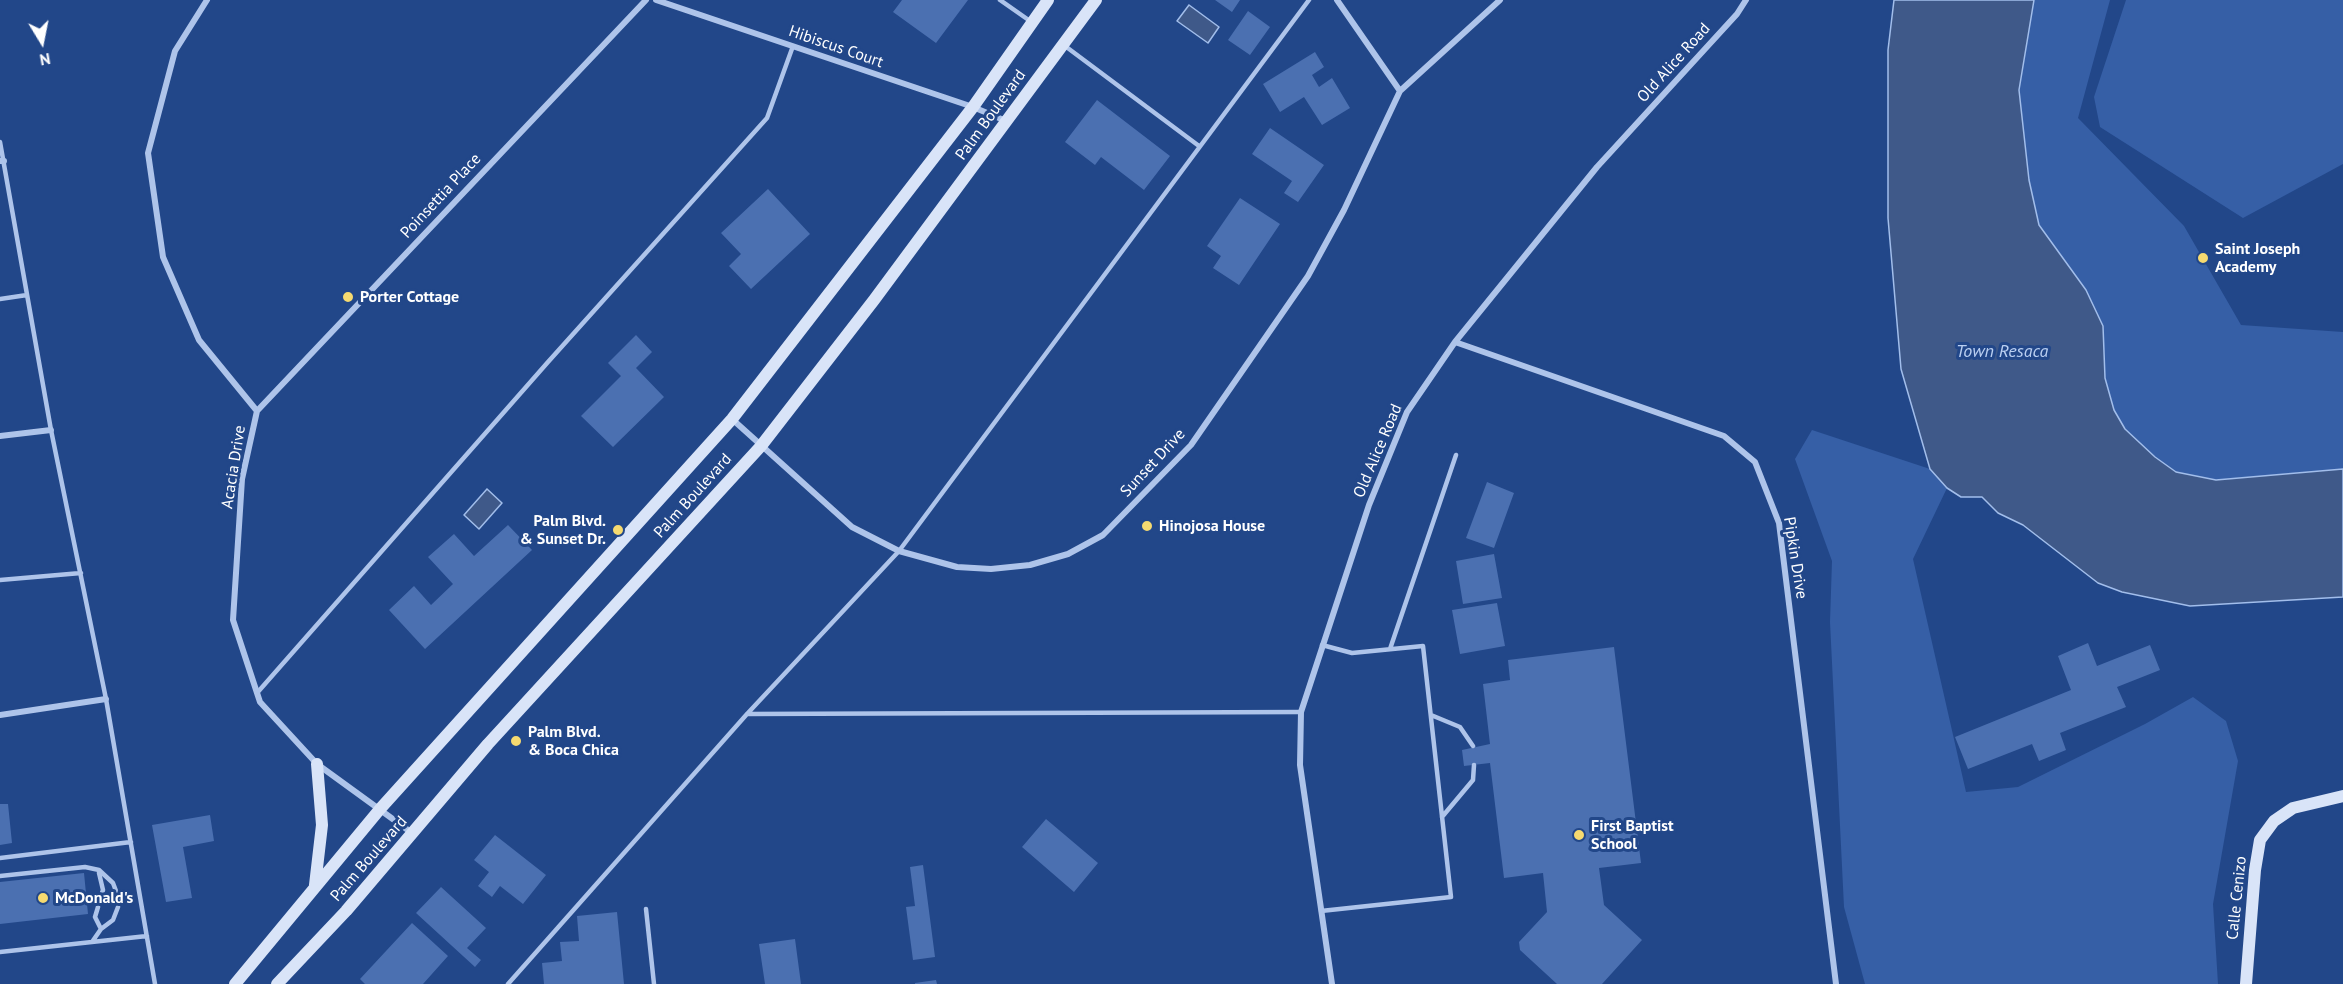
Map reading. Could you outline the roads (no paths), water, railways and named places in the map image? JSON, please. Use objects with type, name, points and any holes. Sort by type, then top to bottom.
[{"type":"main road","name":"Palm Boulevard","points":[[235,984],[380,809],[732,419],[972,107],[1048,0]]},
{"type":"main road","name":"Palm Boulevard","points":[[277,984],[346,911],[488,744],[761,446],[874,300],[1096,0]]},
{"type":"main road","points":[[315,885],[322,825],[317,764]]},
{"type":"main road","name":"Calle Cenizo","points":[[2246,984],[2255,870],[2260,840],[2274,821],[2293,808],[2343,796]]},
{"type":"street","name":"Acacia Drive","points":[[207,0],[175,51],[148,153],[163,257],[199,340],[256,411],[242,479],[232,620],[260,702],[317,764],[412,834]]},
{"type":"street","name":"Poinsettia Place","points":[[256,411],[646,0]]},
{"type":"street","name":"Hibiscus Court","points":[[656,0],[972,107],[1006,121]]},
{"type":"street","points":[[1337,0],[1400,91]]},
{"type":"street","name":"Sunset Drive","points":[[732,419],[852,527],[899,551],[957,567],[991,569],[1030,565],[1068,554],[1103,535],[1191,445],[1308,276],[1344,210],[1400,91],[1500,0]]},
{"type":"street","name":"Old Alice Road","points":[[1332,984],[1300,765],[1301,712],[1369,505],[1407,412],[1455,342],[1597,167],[1737,14],[1746,0]]},
{"type":"street","name":"Pipkin Drive","points":[[1455,342],[1724,436],[1755,462],[1779,523],[1836,984]]},
{"type":"street","points":[[0,436],[51,430]]},
{"type":"street","points":[[0,715],[106,699]]},
{"type":"lane","points":[[1000,0],[1032,22]]},
{"type":"lane","points":[[508,984],[747,714],[899,551],[1310,0]]},
{"type":"lane","points":[[1063,45],[1199,146]]},
{"type":"lane","points":[[257,693],[548,362],[767,118],[793,46]]},
{"type":"lane","points":[[0,142],[51,430],[106,699],[155,984]]},
{"type":"lane","points":[[0,298],[27,295]]},
{"type":"lane","points":[[1390,649],[1456,455]]},
{"type":"lane","points":[[0,580],[81,573]]},
{"type":"lane","points":[[1321,911],[1451,897],[1423,646],[1352,652],[1322,645]]},
{"type":"lane","points":[[747,714],[1301,712]]},
{"type":"lane","points":[[1431,715],[1460,727],[1473,746]]},
{"type":"lane","points":[[1442,817],[1473,780],[1474,765]]},
{"type":"lane","points":[[0,858],[131,842]]},
{"type":"lane","points":[[0,876],[86,867],[99,870],[113,883],[119,899]]},
{"type":"lane","points":[[99,870],[103,891],[100,899]]},
{"type":"lane","points":[[99,907],[95,917],[101,928]]},
{"type":"lane","points":[[92,942],[101,928],[113,920],[118,907]]},
{"type":"lane","points":[[646,909],[654,984]]},
{"type":"lane","points":[[0,952],[147,936]]},
{"type":"water","name":"Town Resaca","points":[[1894,0],[2034,0],[2019,90],[2029,180],[2039,225],[2086,290],[2103,326],[2105,378],[2114,410],[2125,429],[2155,457],[2176,472],[2216,480],[2343,469],[2343,597],[2190,606],[2122,592],[2098,583],[2023,525],[1998,513],[1982,497],[1961,497],[1947,488],[1930,469],[1901,369],[1888,218],[1888,50]]},
{"type":"water","points":[[1189,5],[1219,27],[1208,43],[1177,21]]},
{"type":"water","points":[[487,489],[502,503],[479,529],[464,515]]},
{"type":"place","name":"Saint Joseph Academy","points":[[2203,258]]},
{"type":"place","name":"Porter Cottage","points":[[348,297]]},
{"type":"place","name":"Hinojosa House","points":[[1147,526]]},
{"type":"place","name":"Palm Blvd. & Sunset Dr.","points":[[618,530]]},
{"type":"place","name":"Palm Blvd. & Boca Chica","points":[[516,741]]},
{"type":"place","name":"First Baptist School","points":[[1579,835]]},
{"type":"place","name":"McDonald's","points":[[43,898]]}]
